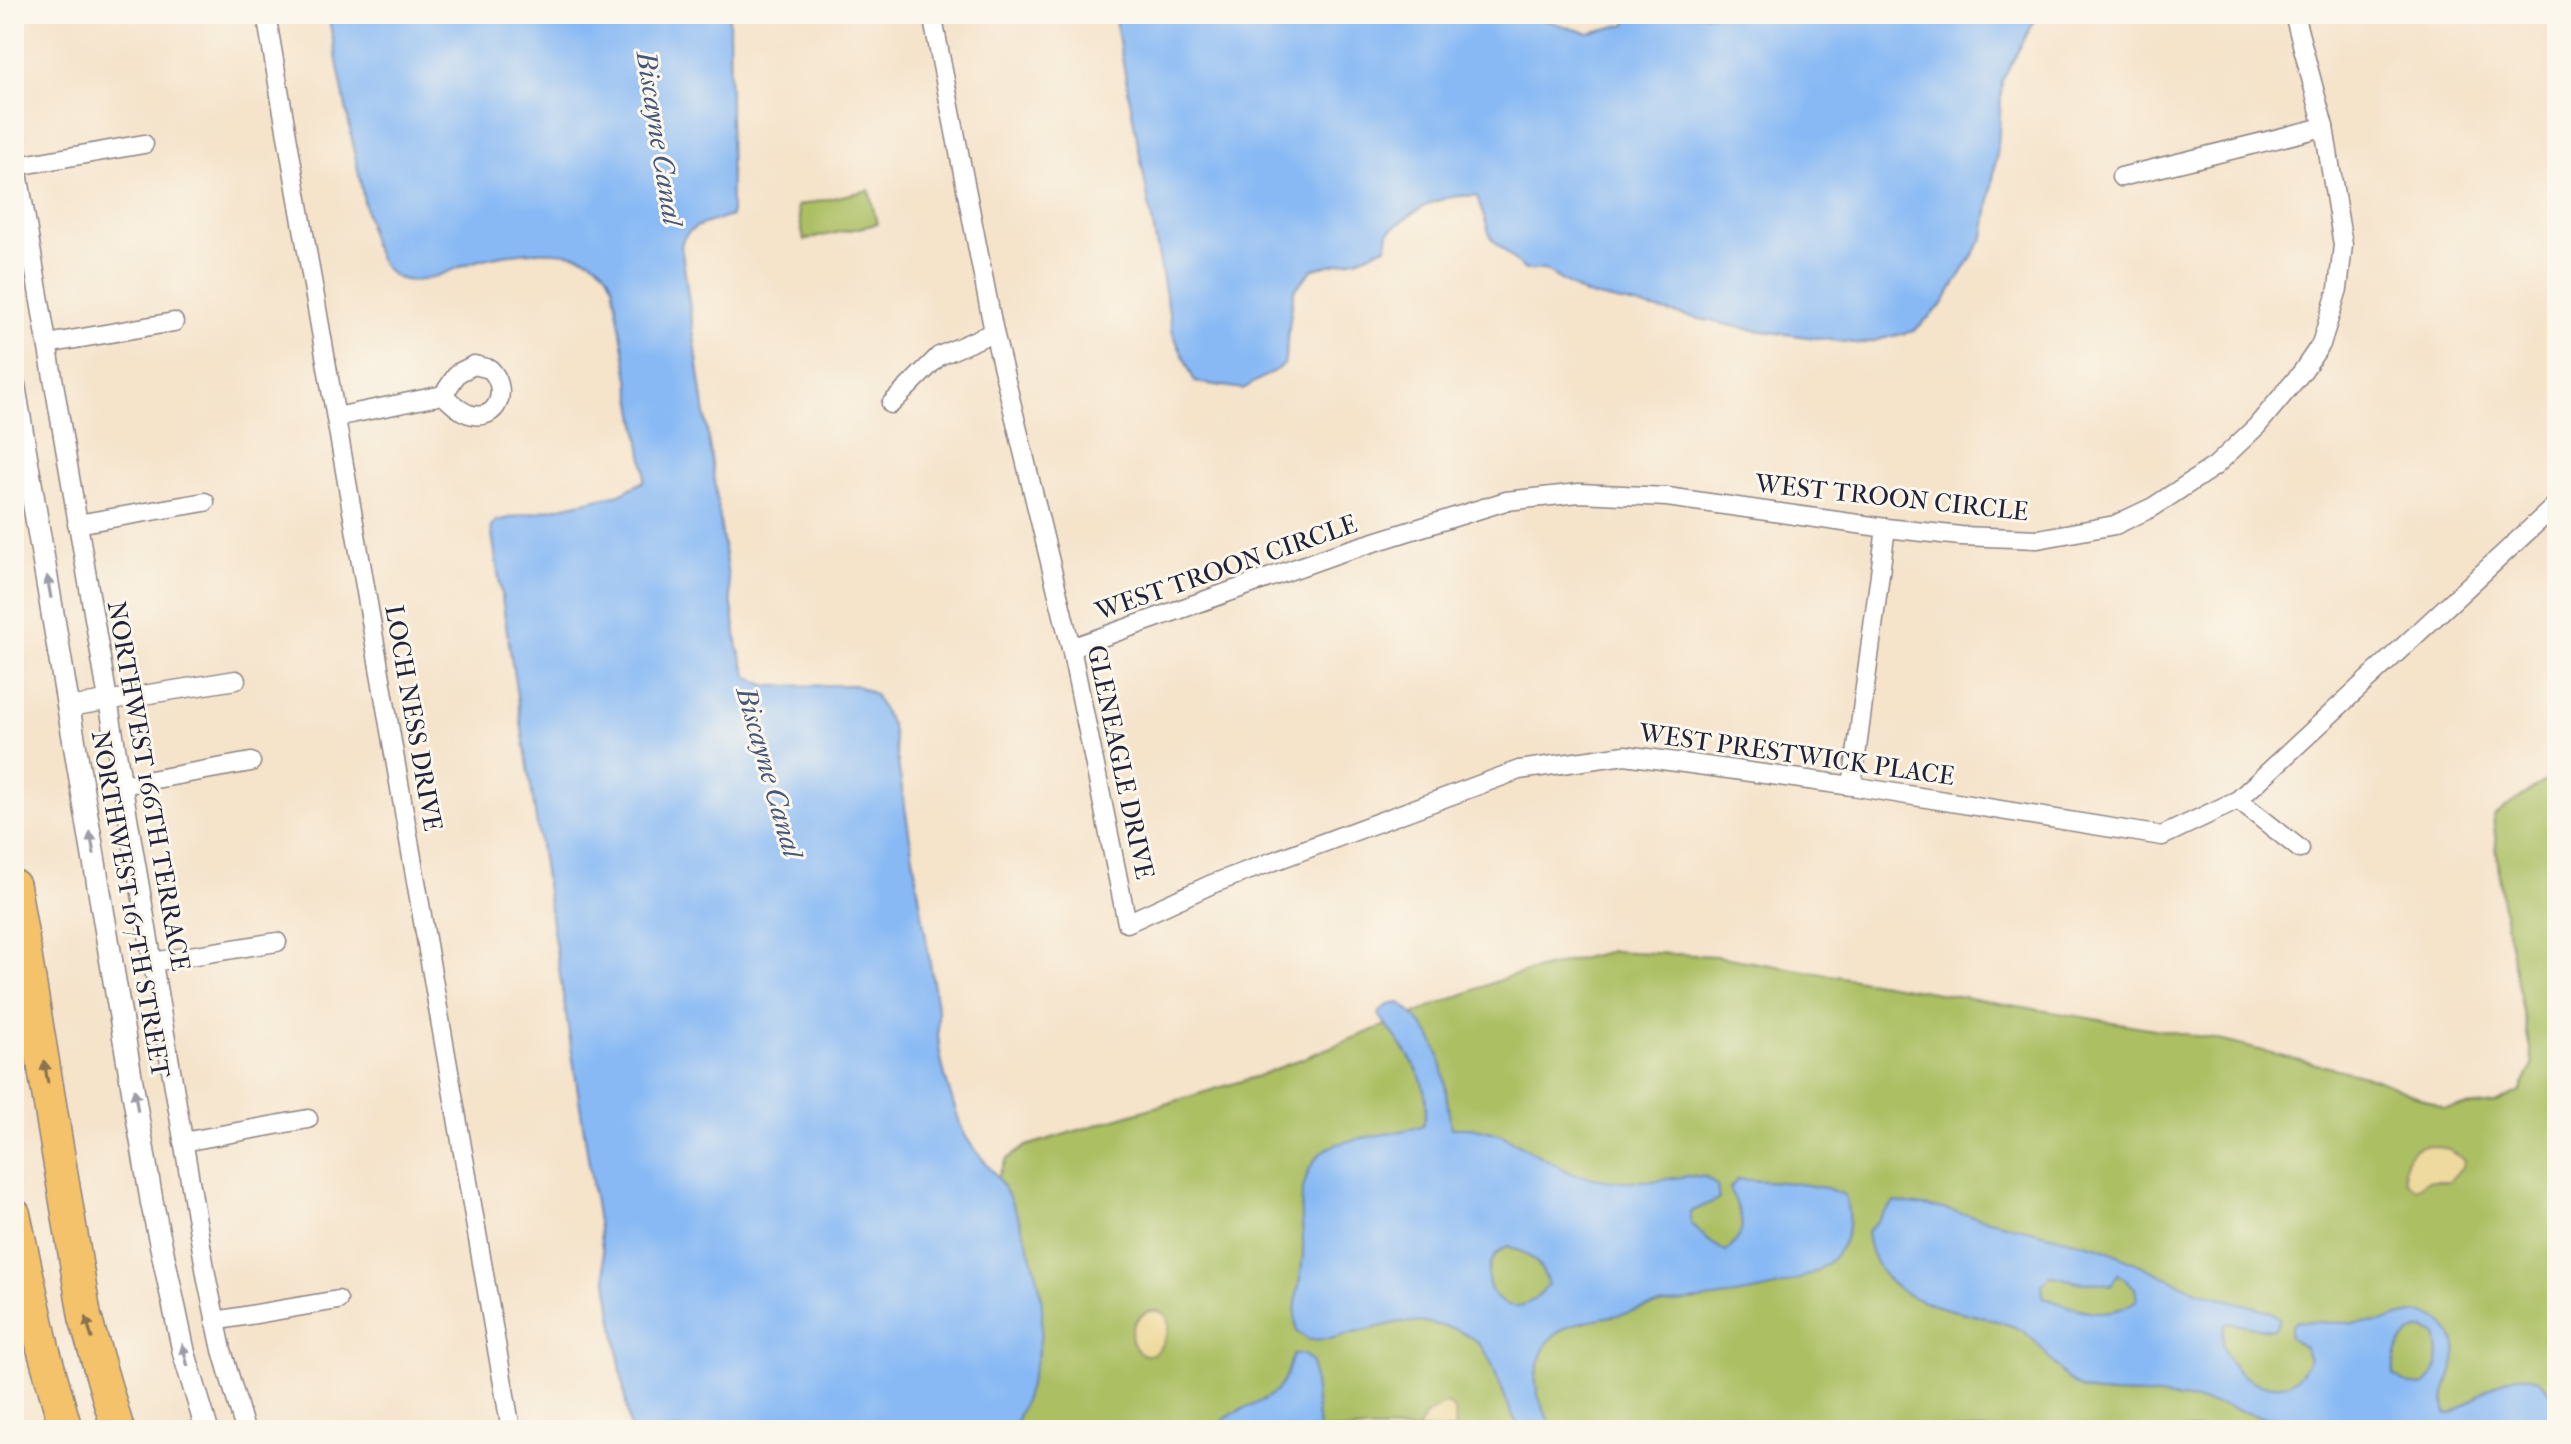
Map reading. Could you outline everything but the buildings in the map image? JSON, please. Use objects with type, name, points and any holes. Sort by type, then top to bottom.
[{"type":"highway","points":[[14,886],[85,1317],[118,1430]]},
{"type":"highway","points":[[14,1214],[43,1348],[66,1430]]},
{"type":"street","name":"LOCH NESS DRIVE","points":[[266,14],[511,1430]]},
{"type":"street","name":"GLENEAGLE DRIVE","points":[[932,14],[994,332],[1071,648],[1127,923]]},
{"type":"street","name":"WEST TROON CIRCLE","points":[[1071,648],[1336,554],[1506,501],[1579,493],[1667,497],[1886,528],[1961,536],[2038,539],[2115,525],[2153,507],[2215,466],[2257,426],[2321,344],[2338,289],[2343,245],[2324,127],[2294,14]]},
{"type":"street","points":[[2121,177],[2324,127]]},
{"type":"street","points":[[15,157],[144,144]]},
{"type":"street","name":"NORTHWEST 166TH TERRACE","points":[[15,157],[215,1321],[245,1430]]},
{"type":"street","points":[[47,344],[174,322]]},
{"type":"street","points":[[891,404],[939,356],[994,332]]},
{"type":"street","name":"NORTHWEST 167TH STREET","points":[[14,385],[152,1203],[184,1353],[207,1430]]},
{"type":"street","points":[[336,417],[443,395]]},
{"type":"street","points":[[77,524],[205,502]]},
{"type":"street","name":"WEST PRESTWICK PLACE","points":[[1127,923],[1212,884],[1519,770],[1625,755],[1852,786],[2162,836],[2238,800],[2557,504]]},
{"type":"street","points":[[1852,786],[1886,528]]},
{"type":"street","points":[[69,707],[236,680]]},
{"type":"street","points":[[122,785],[251,762]]},
{"type":"street","points":[[2238,800],[2300,849]]},
{"type":"street","points":[[153,962],[277,942]]},
{"type":"street","points":[[183,1142],[308,1119]]},
{"type":"street","points":[[215,1321],[338,1300]]},
{"type":"green space","points":[[869,190],[877,224],[804,240],[797,206]]},
{"type":"green space","points":[[2557,773],[2557,1430],[996,1430],[986,1198],[1007,1159],[1026,1146],[1258,1076],[1507,977],[1611,951],[1716,956],[2215,1039],[2377,1079],[2444,1108],[2495,1103],[2520,1091],[2533,1065],[2502,902],[2493,816]]},
{"type":"sand","points":[[2426,1145],[2449,1149],[2464,1160],[2463,1167],[2449,1181],[2427,1181],[2416,1188],[2406,1182],[2405,1164],[2410,1153]]},
{"type":"sand","points":[[1149,1311],[1166,1315],[1168,1331],[1157,1351],[1149,1355],[1135,1347],[1132,1329],[1137,1319]]},
{"type":"sand","points":[[1444,1404],[1451,1406],[1455,1413],[1454,1430],[1418,1430],[1426,1415]]},
{"type":"water","name":"Biscayne Canal","points":[[328,14],[729,14],[731,216],[694,228],[681,245],[738,648],[748,677],[768,686],[856,685],[874,694],[892,726],[938,1013],[938,1038],[944,1073],[966,1137],[999,1180],[1013,1207],[1033,1259],[1040,1292],[1042,1322],[1038,1353],[1013,1430],[630,1430],[491,527],[496,521],[620,494],[644,481],[645,471],[613,286],[605,272],[593,261],[560,253],[522,253],[487,258],[415,281],[396,277],[387,271],[372,243]]},
{"type":"water","points":[[1114,14],[1524,14],[1588,33],[1626,24],[1629,14],[2038,14],[2002,81],[1998,147],[1984,237],[1943,304],[1914,331],[1861,344],[1747,329],[1584,294],[1544,270],[1525,270],[1491,238],[1477,196],[1451,197],[1429,204],[1388,232],[1386,247],[1359,258],[1313,269],[1294,290],[1284,365],[1243,389],[1195,382],[1173,334]]},
{"type":"water","points":[[1400,1003],[1416,1017],[1435,1045],[1444,1074],[1451,1128],[1476,1128],[1500,1134],[1573,1174],[1610,1181],[1706,1177],[1717,1186],[1719,1199],[1691,1212],[1691,1224],[1726,1252],[1741,1229],[1740,1214],[1730,1188],[1738,1179],[1826,1188],[1845,1195],[1848,1225],[1842,1246],[1821,1268],[1776,1287],[1648,1307],[1561,1330],[1544,1349],[1536,1378],[1539,1397],[1553,1430],[1521,1430],[1489,1357],[1478,1342],[1458,1330],[1429,1323],[1400,1322],[1329,1339],[1309,1340],[1297,1332],[1295,1312],[1303,1253],[1302,1197],[1311,1167],[1318,1156],[1330,1147],[1423,1125],[1426,1109],[1421,1080],[1406,1052],[1378,1014],[1388,1005]],"holes":[[[1508,1246],[1538,1265],[1548,1285],[1532,1300],[1517,1306],[1504,1304],[1489,1284],[1489,1270],[1495,1257]]]},
{"type":"water","points":[[1894,1202],[1939,1208],[2100,1247],[2197,1291],[2270,1311],[2280,1319],[2275,1329],[2225,1324],[2223,1342],[2228,1358],[2238,1371],[2252,1381],[2268,1385],[2284,1384],[2299,1376],[2309,1359],[2304,1348],[2289,1336],[2291,1326],[2297,1321],[2369,1323],[2409,1314],[2428,1315],[2446,1327],[2456,1346],[2455,1363],[2446,1388],[2446,1413],[2452,1414],[2496,1384],[2520,1376],[2531,1377],[2551,1393],[2554,1410],[2552,1430],[2331,1430],[2309,1423],[2266,1418],[2210,1403],[2091,1392],[2071,1382],[2033,1339],[2020,1330],[1994,1320],[1929,1304],[1895,1286],[1882,1273],[1872,1255],[1867,1232]],"holes":[[[2118,1274],[2135,1288],[2137,1300],[2126,1307],[2091,1311],[2043,1297],[2042,1285],[2049,1276],[2111,1286]],[[2425,1329],[2436,1335],[2438,1362],[2434,1373],[2425,1385],[2405,1383],[2394,1375],[2397,1352],[2411,1334]]]},
{"type":"water","points":[[1303,1354],[1312,1362],[1319,1430],[1222,1430],[1221,1422],[1228,1416],[1275,1392],[1285,1378],[1293,1355]]}]
